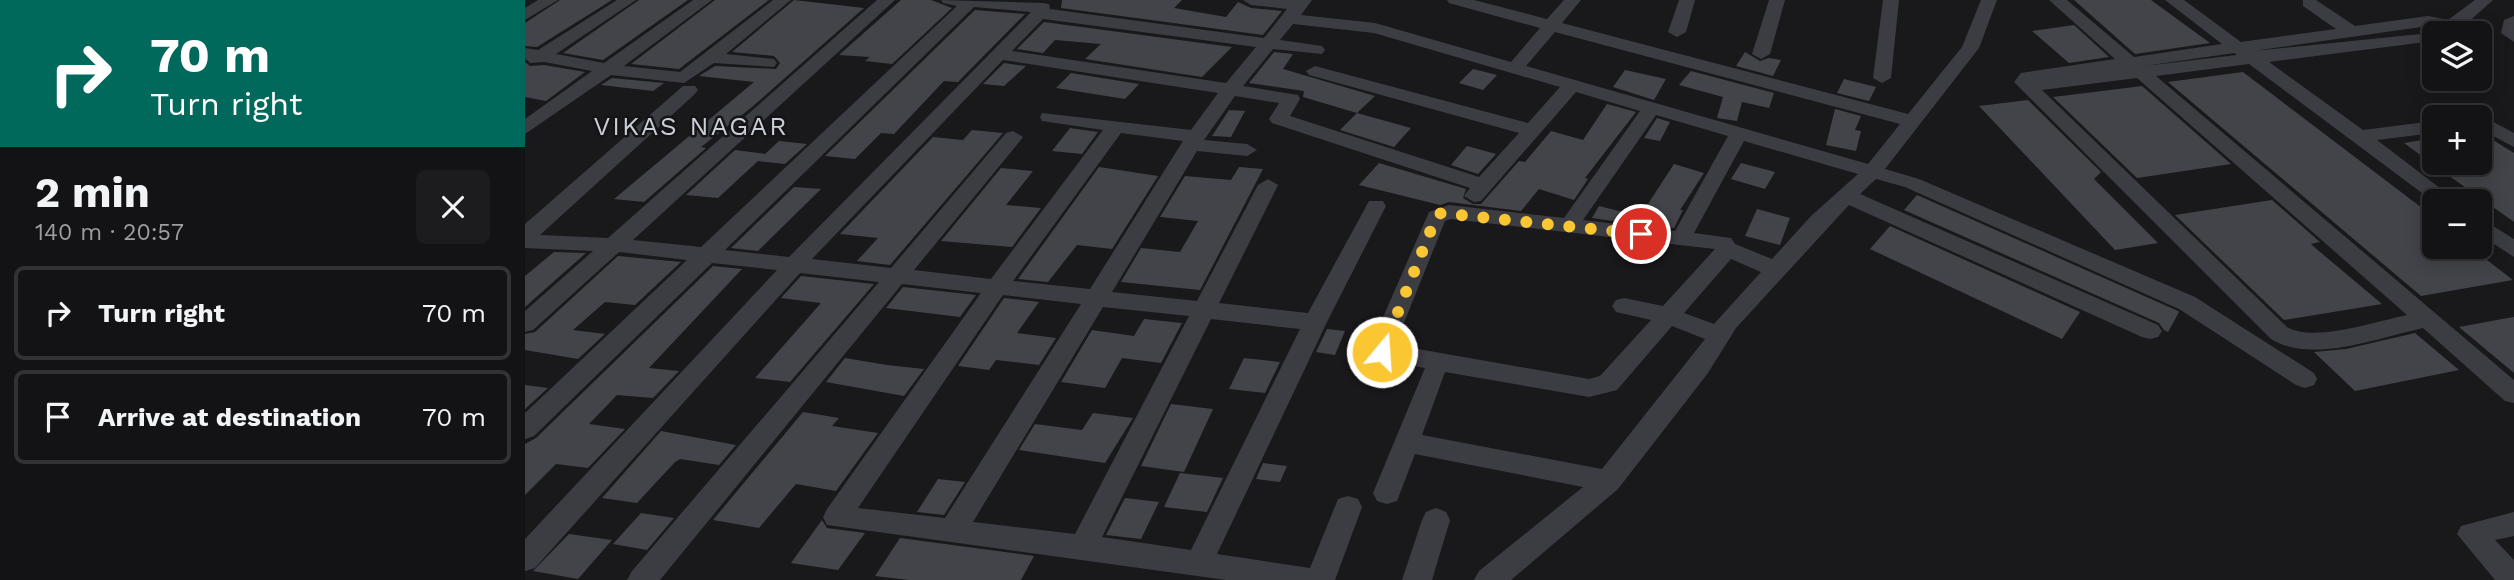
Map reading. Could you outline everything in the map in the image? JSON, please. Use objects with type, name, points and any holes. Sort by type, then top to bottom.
[{"type":"street","points":[[525,15],[550,0]]},
{"type":"street","points":[[525,66],[533,54],[628,0]]},
{"type":"street","points":[[525,128],[704,0]]},
{"type":"street","points":[[533,54],[608,69],[684,78],[713,58],[783,0]]},
{"type":"street","points":[[525,324],[887,0]]},
{"type":"street","points":[[1251,0],[1298,8],[1375,28],[1653,106],[1912,183],[2187,303],[2305,379]]},
{"type":"street","points":[[1455,0],[1912,121]]},
{"type":"street","points":[[1515,68],[1571,0]]},
{"type":"street","points":[[1677,32],[1687,0]]},
{"type":"street","points":[[1761,54],[1777,0]]},
{"type":"street","points":[[1882,78],[1891,0]]},
{"type":"street","points":[[1489,580],[1545,537],[1608,481],[1699,367],[1719,335],[1776,269],[1874,170],[1970,48],[1989,0]]},
{"type":"street","points":[[2057,0],[2514,394]]},
{"type":"street","points":[[2173,0],[2430,189]]},
{"type":"street","points":[[2460,21],[2485,0]]},
{"type":"street","points":[[525,429],[964,1],[1044,7],[1267,45],[1316,50]]},
{"type":"street","points":[[2309,3],[2352,32]]},
{"type":"street","points":[[525,559],[795,264],[1044,7]]},
{"type":"street","points":[[953,532],[1194,140],[1231,89],[1298,8]]},
{"type":"street","points":[[2514,21],[2510,24],[2510,33],[2514,37]]},
{"type":"street","points":[[2242,53],[2422,22]]},
{"type":"street","points":[[2422,37],[2242,53],[2133,68],[2027,77],[2023,82],[2279,333],[2292,341],[2318,342],[2428,319]]},
{"type":"street","points":[[999,54],[1291,99],[1279,119],[1482,185]]},
{"type":"street","points":[[713,58],[768,63]]},
{"type":"street","points":[[1315,71],[1530,130]]},
{"type":"street","points":[[1468,204],[1571,85]]},
{"type":"street","points":[[525,239],[689,90]]},
{"type":"street","points":[[1574,218],[1653,106]]},
{"type":"street","points":[[1049,117],[1247,150]]},
{"type":"street","points":[[2492,121],[2514,120]]},
{"type":"street","points":[[1115,127],[997,285],[837,517],[1083,546],[1307,580]]},
{"type":"street","points":[[2492,128],[2514,141]]},
{"type":"street","points":[[2358,137],[2422,129]]},
{"type":"street","points":[[1685,230],[1739,133]]},
{"type":"street","points":[[642,580],[895,274],[1013,137]]},
{"type":"street","points":[[1083,546],[1203,307],[1268,185]]},
{"type":"street","points":[[1847,196],[2150,331]]},
{"type":"street","points":[[1199,562],[1315,322],[1375,206]]},
{"type":"street","points":[[1727,249],[1608,383],[1598,388],[1382,352],[1436,217],[1441,213],[1723,243],[1727,249],[1776,269]]},
{"type":"street","points":[[2492,234],[2514,250]]},
{"type":"street","points":[[525,239],[616,244],[1203,307],[1315,322]]},
{"type":"street","points":[[1624,306],[1667,315],[1719,335]]},
{"type":"street","points":[[1387,493],[1434,374]]},
{"type":"street","points":[[1406,442],[1608,481]]},
{"type":"street","points":[[1321,580],[1348,507]]},
{"type":"street","points":[[1417,580],[1436,520]]},
{"type":"street","points":[[2514,524],[2471,534],[2514,580]]},
{"type":"building","points":[[560,0],[612,0],[537,47],[525,46],[525,23]]},
{"type":"building","points":[[639,0],[688,0],[603,60],[563,53]]},
{"type":"building","points":[[715,0],[769,0],[679,69],[631,64]]},
{"type":"building","points":[[794,0],[864,8],[752,107],[701,147],[706,148],[644,202],[614,199],[754,82],[699,76],[715,66],[776,69],[780,63],[774,56],[732,52]]},
{"type":"building","points":[[901,0],[931,0],[952,8],[892,64],[865,61],[870,57],[839,55]]},
{"type":"building","points":[[1062,0],[1182,0],[1174,8],[1226,17],[1238,2],[1251,8],[1282,11],[1263,35],[1061,8]]},
{"type":"building","points":[[2074,0],[2151,0],[2210,43],[2135,54]]},
{"type":"building","points":[[975,10],[1025,14],[958,82],[944,81],[894,134],[881,133],[855,159],[825,156]]},
{"type":"building","points":[[1044,22],[1232,47],[1202,77],[1085,59],[1101,44],[1055,40],[1043,53],[1017,49]]},
{"type":"building","points":[[2074,25],[2109,57],[2069,63],[2032,31]]},
{"type":"building","points":[[1274,52],[1293,54],[1283,69],[1375,96],[1357,113],[1303,97],[1304,91],[1249,83]]},
{"type":"building","points":[[1745,52],[1760,61],[1769,58],[1781,60],[1773,76],[1736,66]]},
{"type":"building","points":[[525,62],[530,66],[544,65],[585,72],[546,101],[525,97]]},
{"type":"building","points":[[1004,63],[1026,66],[1004,86],[983,84]]},
{"type":"building","points":[[1473,69],[1497,75],[1483,90],[1459,83]]},
{"type":"building","points":[[1625,70],[1666,79],[1654,100],[1613,87]]},
{"type":"building","points":[[1691,71],[1774,93],[1769,108],[1742,102],[1737,121],[1717,118],[1723,97],[1679,85]]},
{"type":"building","points":[[2243,72],[2422,208],[2422,259],[2486,259],[2513,280],[2421,296],[2168,82]]},
{"type":"building","points":[[1071,73],[1139,84],[1125,99],[1056,88]]},
{"type":"building","points":[[612,78],[664,83],[653,91],[601,85]]},
{"type":"building","points":[[1844,79],[1876,87],[1869,101],[1837,93]]},
{"type":"building","points":[[2142,86],[2231,164],[2137,178],[2053,97]]},
{"type":"building","points":[[2028,100],[2101,172],[2094,179],[2158,243],[2115,250],[1979,106]]},
{"type":"building","points":[[1607,104],[1636,112],[1585,178],[1588,179],[1574,200],[1539,189],[1521,211],[1449,202],[1440,205],[1359,185],[1379,163],[1466,189],[1463,198],[1473,204],[1481,204],[1519,161],[1525,162],[1551,131],[1583,140]]},
{"type":"building","points":[[1835,109],[1861,116],[1855,130],[1861,131],[1856,151],[1826,145]]},
{"type":"building","points":[[1229,110],[1245,111],[1231,137],[1212,136]]},
{"type":"building","points":[[1357,113],[1411,128],[1394,147],[1340,130]]},
{"type":"building","points":[[1657,118],[1670,122],[1660,141],[1644,138]]},
{"type":"building","points":[[1070,128],[1098,132],[1082,154],[1052,151]]},
{"type":"building","points":[[972,130],[1003,133],[890,265],[857,261],[878,238],[840,234],[933,137],[963,140]]},
{"type":"building","points":[[2492,139],[2514,153],[2514,222],[2492,206],[2492,189],[2468,189],[2448,175],[2492,175]]},
{"type":"building","points":[[2422,140],[2422,156],[2404,143]]},
{"type":"building","points":[[779,141],[807,144],[785,164],[758,161],[718,198],[686,195],[735,150],[765,154]]},
{"type":"building","points":[[1467,146],[1496,154],[1478,174],[1451,165]]},
{"type":"building","points":[[1741,163],[1775,172],[1765,189],[1731,179]]},
{"type":"building","points":[[1674,164],[1704,173],[1680,210],[1683,210],[1674,228],[1635,224]]},
{"type":"building","points":[[1099,167],[1158,176],[1112,249],[1077,245],[1048,282],[1018,279]]},
{"type":"building","points":[[1239,167],[1263,169],[1200,290],[1121,282],[1141,248],[1180,252],[1198,221],[1160,217],[1185,176],[1231,180]]},
{"type":"building","points":[[1001,168],[1033,171],[1006,205],[1041,208],[1012,247],[941,241]]},
{"type":"building","points":[[794,187],[821,189],[758,251],[731,248]]},
{"type":"building","points":[[1917,195],[2179,312],[2168,332],[2159,323],[1904,210]]},
{"type":"building","points":[[2272,200],[2320,242],[2311,244],[2313,246],[2382,304],[2284,320],[2175,215]]},
{"type":"building","points":[[1599,206],[1631,214],[1627,223],[1592,218]]},
{"type":"building","points":[[1757,209],[1790,218],[1780,245],[1745,236]]},
{"type":"building","points":[[1890,226],[2080,312],[2062,339],[1870,249]]},
{"type":"building","points":[[554,252],[586,253],[525,307],[525,276]]},
{"type":"building","points":[[618,256],[681,262],[635,305],[605,302],[573,330],[605,334],[578,359],[525,350],[525,334],[535,332]]},
{"type":"building","points":[[713,266],[742,269],[649,368],[679,371],[653,398],[617,395],[589,424],[625,429],[588,468],[556,464],[525,495],[525,444],[536,438]]},
{"type":"building","points":[[801,276],[874,284],[790,382],[755,378],[821,303],[781,298]]},
{"type":"building","points":[[903,287],[976,295],[960,317],[886,308]]},
{"type":"building","points":[[1004,298],[1039,302],[1017,333],[1056,338],[1039,365],[996,360],[989,370],[958,366]]},
{"type":"building","points":[[2514,317],[2514,373],[2459,327]]},
{"type":"building","points":[[1144,319],[1182,323],[1161,363],[1122,358],[1105,388],[1061,382],[1092,330],[1134,336]]},
{"type":"building","points":[[1327,329],[1345,331],[1335,355],[1316,352]]},
{"type":"building","points":[[2415,333],[2459,370],[2355,391],[2314,352],[2346,349]]},
{"type":"building","points":[[845,358],[924,369],[904,396],[826,382]]},
{"type":"building","points":[[1244,358],[1280,362],[1265,393],[1229,389]]},
{"type":"building","points":[[525,385],[548,388],[525,409]]},
{"type":"building","points":[[1171,404],[1213,409],[1184,472],[1141,466]]},
{"type":"building","points":[[803,412],[839,418],[832,426],[878,433],[836,491],[796,484],[759,528],[713,520]]},
{"type":"building","points":[[1093,413],[1133,418],[1105,463],[1019,450],[1035,424],[1082,430]]},
{"type":"building","points":[[661,431],[736,445],[719,465],[680,459],[637,503],[602,498]]},
{"type":"building","points":[[1263,463],[1287,466],[1280,482],[1256,479]]},
{"type":"building","points":[[1180,473],[1223,478],[1207,512],[1164,507]]},
{"type":"building","points":[[938,479],[965,482],[944,515],[917,512]]},
{"type":"building","points":[[1125,498],[1159,502],[1141,539],[1106,535]]},
{"type":"building","points":[[641,513],[674,518],[647,550],[613,544]]},
{"type":"building","points":[[822,520],[827,528],[865,533],[838,570],[791,563]]},
{"type":"building","points":[[569,534],[612,540],[578,579],[533,571]]},
{"type":"building","points":[[900,538],[1034,556],[1021,580],[909,580],[875,576]]},
{"type":"district","name":"VIKAS NAGAR","points":[[691,126]]},
{"type":"route","points":[[1382,352],[1436,217],[1441,213],[1641,234]]}]
